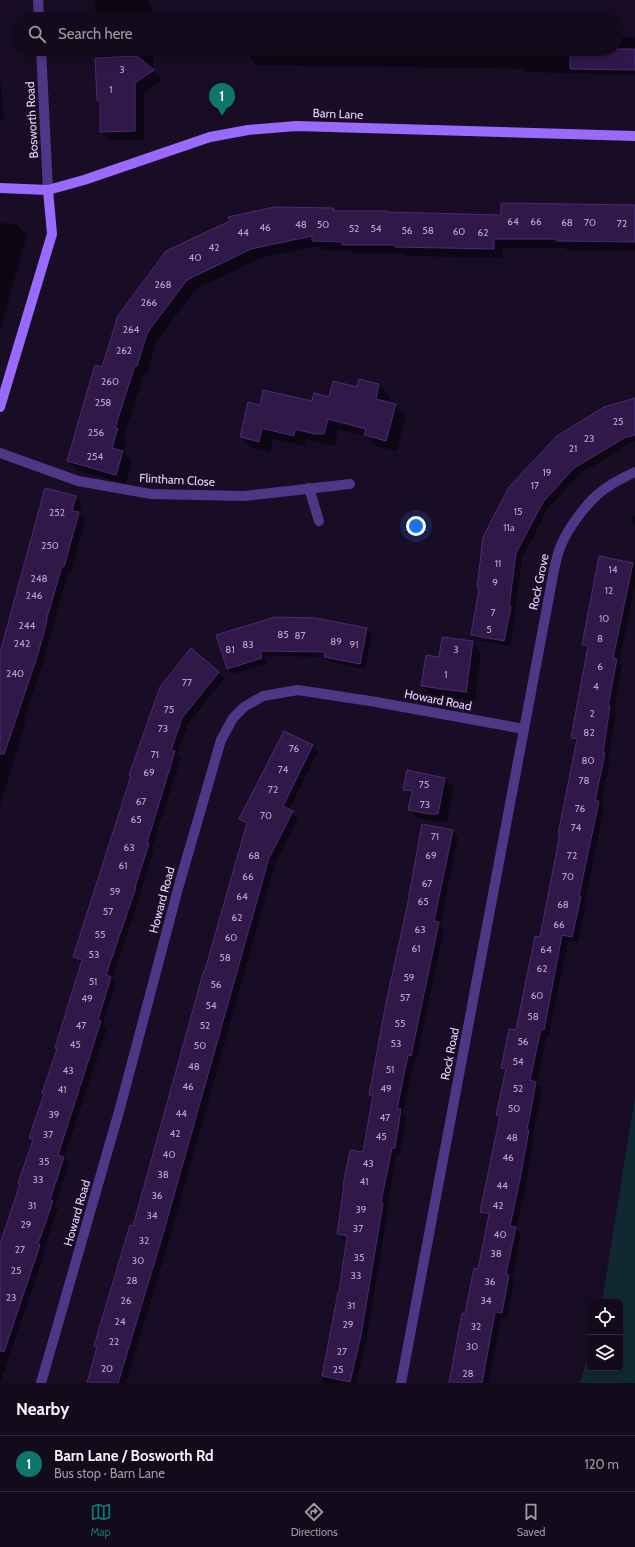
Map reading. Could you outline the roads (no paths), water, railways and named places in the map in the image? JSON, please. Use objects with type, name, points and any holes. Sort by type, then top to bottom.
[{"type":"street","points":[[38,0],[39,12]]},
{"type":"street","name":"Bosworth Road","points":[[41,56],[48,190]]},
{"type":"street","name":"Barn Lane","points":[[0,188],[48,190],[84,180],[210,137],[268,128],[296,126],[635,136]]},
{"type":"street","points":[[0,407],[52,234],[48,190]]},
{"type":"street","name":"Flintham Close","points":[[0,453],[78,481],[151,494],[244,496],[350,484]]},
{"type":"street","name":"Rock Grove","points":[[524,730],[554,570],[562,543],[570,528],[598,495],[618,481],[635,472]]},
{"type":"street","points":[[309,488],[319,521]]},
{"type":"street","name":"Howard Road","points":[[40,1383],[120,1108],[179,885],[221,740],[233,718],[244,707],[262,696],[298,690],[376,702],[524,730]]},
{"type":"street","name":"Rock Road","points":[[401,1383],[524,730]]},
{"type":"place","name":"Barn Lane / Bosworth Rd","points":[[222,116]]}]
